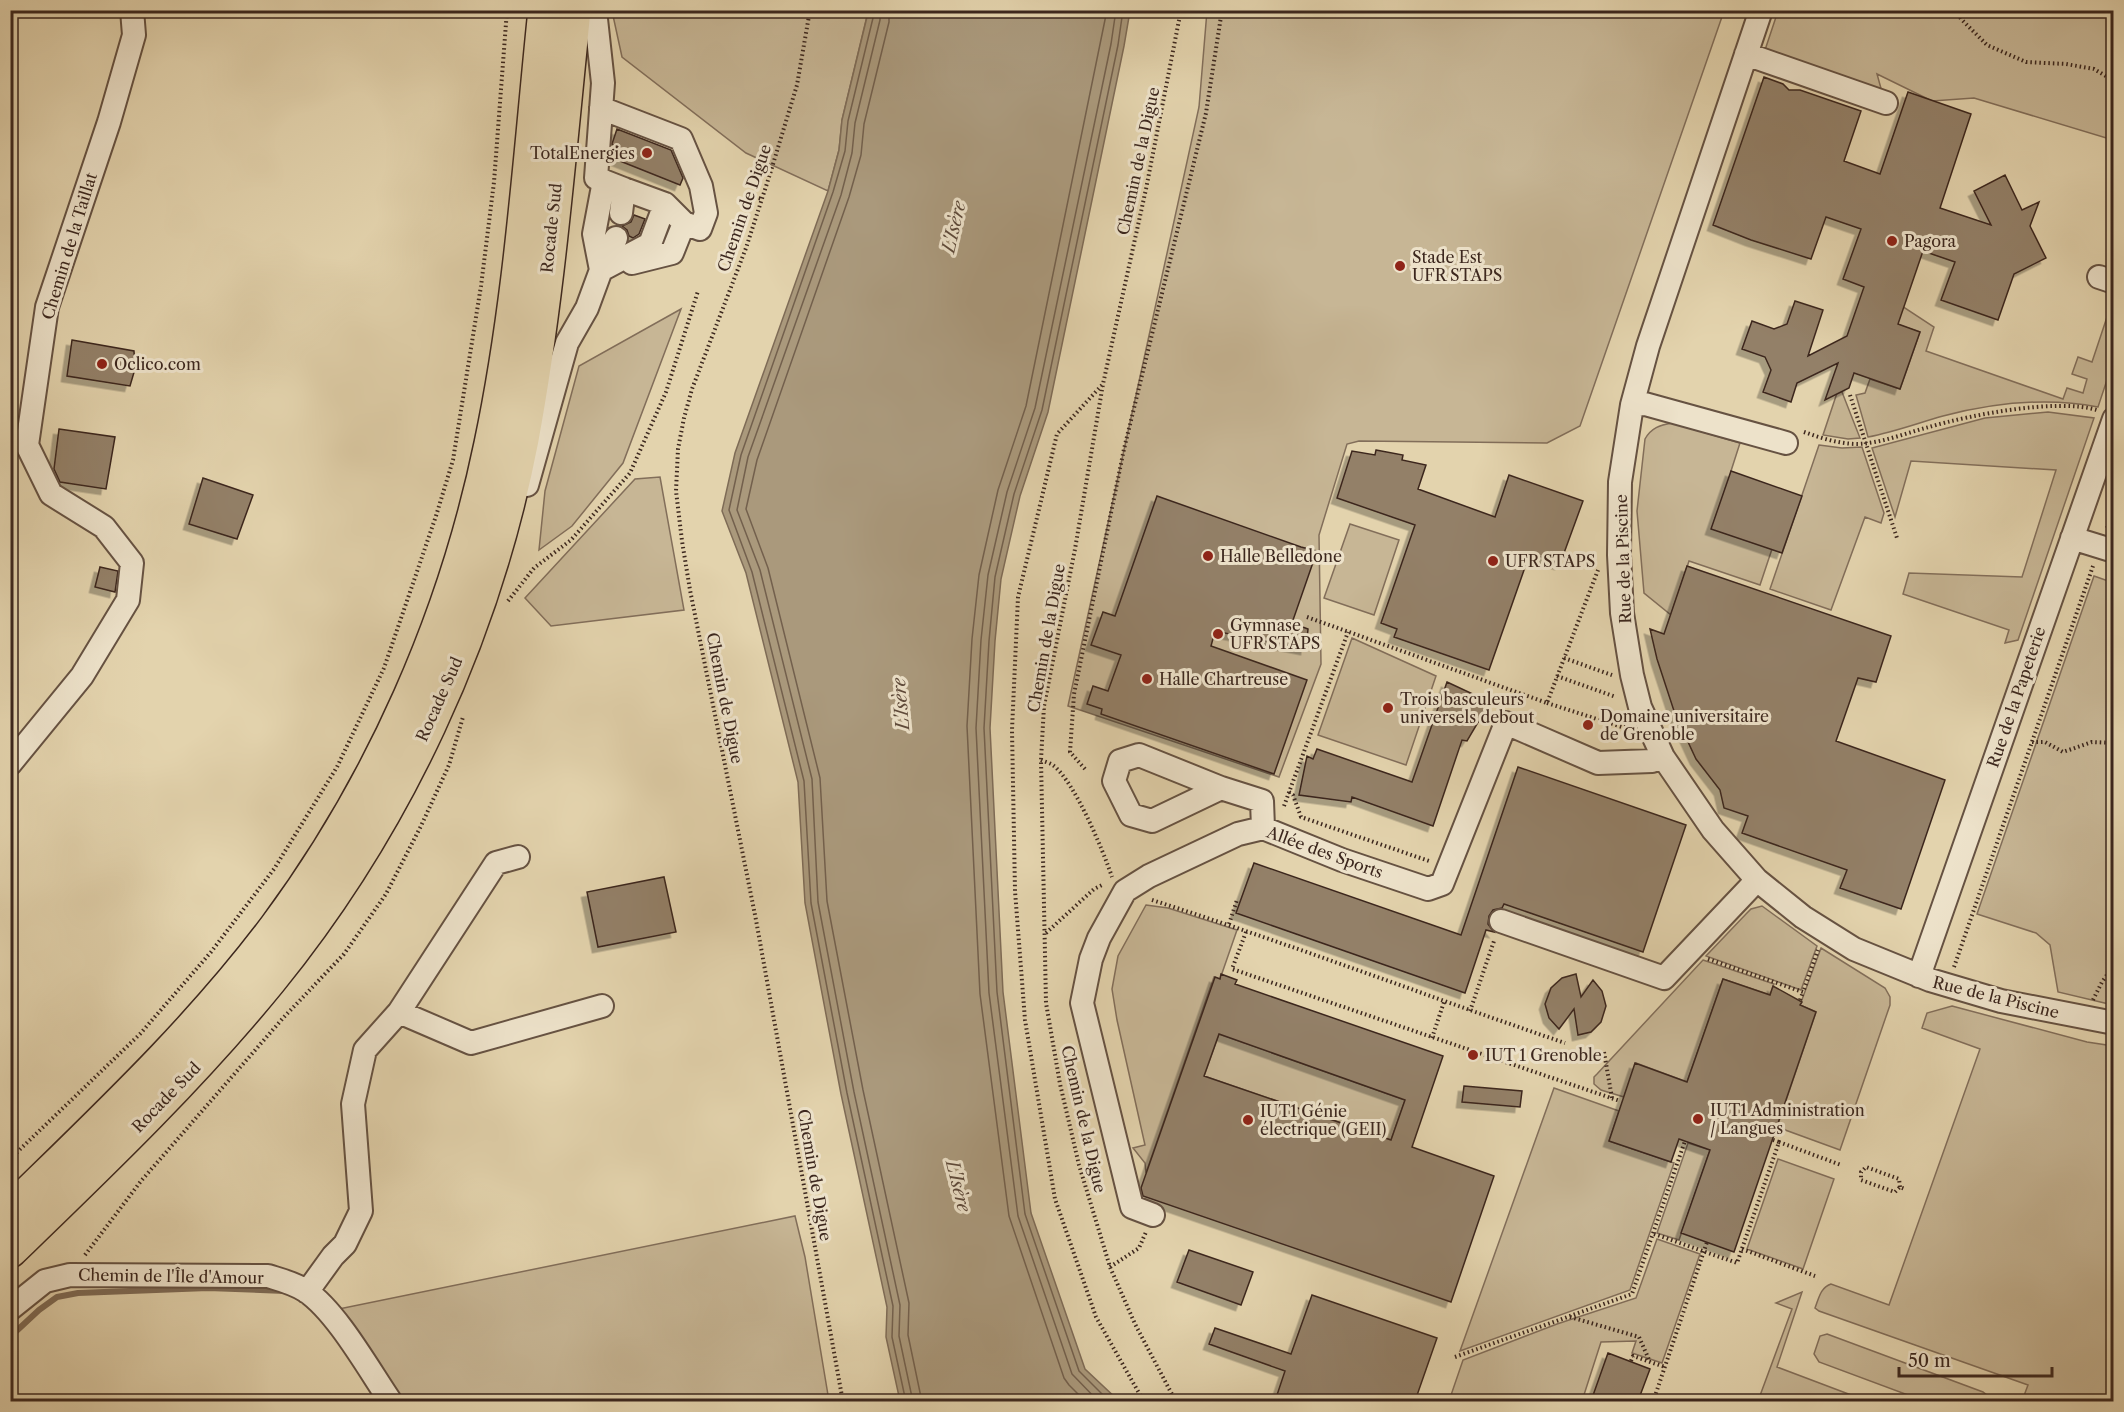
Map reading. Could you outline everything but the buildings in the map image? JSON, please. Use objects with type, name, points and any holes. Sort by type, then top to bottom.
[{"type":"highway","name":"Rocade Sud","points":[[10,1211],[172,1049],[274,929],[326,854],[358,800],[392,735],[420,674],[449,600],[491,444],[513,316],[545,10]]},
{"type":"highway","name":"Rocade Sud","points":[[10,1251],[195,1066],[254,999],[308,930],[363,848],[397,788],[436,708],[466,637],[503,519],[524,423],[543,303],[574,10]]},
{"type":"street","name":"Chemin de la Taillat","points":[[10,764],[82,676],[128,600],[132,564],[104,527],[51,494],[27,445],[46,307],[112,111],[134,35],[132,10]]},
{"type":"street","points":[[595,10],[603,83],[601,108],[596,178],[665,204],[684,223],[700,229],[706,213],[701,186],[681,139],[601,108]]},
{"type":"street","name":"Rue de la Piscine","points":[[1761,10],[1647,346],[1632,405],[1620,482],[1619,555],[1622,613],[1632,675],[1640,707],[1663,757],[1713,830],[1757,880],[1803,917],[1854,949],[1965,992],[2114,1023]]},
{"type":"street","points":[[1746,54],[1886,103]]},
{"type":"street","points":[[601,270],[594,234],[614,185]]},
{"type":"street","points":[[614,185],[621,213]]},
{"type":"street","points":[[601,270],[650,244],[665,204]]},
{"type":"street","points":[[601,270],[672,253],[684,223]]},
{"type":"street","points":[[466,637],[518,516],[567,343],[587,308],[616,238]]},
{"type":"street","points":[[1632,405],[1645,404],[1786,443]]},
{"type":"street","name":"Rue de la Papeterie","points":[[1919,976],[2072,538],[2108,415]]},
{"type":"street","points":[[2072,538],[2107,549]]},
{"type":"street","name":"Allée des Sports","points":[[1153,1215],[1132,1207],[1082,1003],[1091,959],[1099,938],[1125,891],[1149,876],[1238,834],[1263,828],[1342,860],[1428,889],[1442,884],[1506,723],[1598,764],[1652,761],[1663,757]]},
{"type":"street","points":[[1221,788],[1262,801],[1263,828]]},
{"type":"street","points":[[307,1292],[333,1256],[345,1244],[361,1211],[352,1104],[365,1050],[399,1012],[496,863],[518,857]]},
{"type":"street","points":[[1501,921],[1664,978],[1757,880]]},
{"type":"street","points":[[399,1012],[471,1043],[602,1006]]},
{"type":"street","name":"Chemin de l'Île d'Amour","points":[[10,1309],[45,1281],[70,1275],[268,1276],[289,1282],[307,1292],[328,1311],[391,1401]]},
{"type":"path","points":[[10,1159],[140,1034],[211,952],[274,869],[337,767],[384,668],[453,460],[481,286],[494,182],[507,10]]},
{"type":"path","name":"Chemin de Digue","points":[[810,10],[796,85],[762,199],[692,389],[678,449],[676,491],[688,580],[759,932],[843,1401]]},
{"type":"path","name":"Chemin de la Digue","points":[[1176,1401],[1135,1324],[1110,1267],[1079,1165],[1060,1084],[1046,1003],[1041,760],[1044,706],[1075,549],[1103,384],[1146,189],[1181,10]]},
{"type":"path","points":[[1085,769],[1070,752],[1074,694],[1124,449],[1206,113],[1222,10]]},
{"type":"path","points":[[1955,10],[1987,45],[2026,62],[2066,64],[2094,69],[2114,81]]},
{"type":"path","points":[[750,195],[762,199]]},
{"type":"path","points":[[505,610],[509,600],[534,568],[571,540],[630,473],[666,392],[698,291]]},
{"type":"path","points":[[1103,384],[1057,435],[1018,597],[1012,730],[1014,891],[1025,1020],[1055,1199],[1096,1317],[1144,1401]]},
{"type":"path","points":[[1850,395],[1897,538]]},
{"type":"path","points":[[1812,435],[1839,442],[1865,443],[1960,418],[2069,406],[2091,408],[2108,415]]},
{"type":"path","points":[[1954,968],[2032,742],[2107,549],[2114,508]]},
{"type":"path","points":[[1547,703],[1602,561]]},
{"type":"path","points":[[1307,617],[1547,703],[1622,727],[1626,726]]},
{"type":"path","points":[[1263,828],[1283,809],[1348,632]]},
{"type":"path","points":[[1564,658],[1617,676]]},
{"type":"path","points":[[1557,676],[1623,699]]},
{"type":"path","points":[[70,1275],[141,1181],[284,1017],[344,954],[386,894],[449,765],[465,713]]},
{"type":"path","points":[[2032,742],[2045,742],[2063,752],[2092,742],[2114,742]]},
{"type":"path","points":[[1041,760],[1054,766],[1068,783],[1102,848],[1113,879],[1094,889],[1045,934]]},
{"type":"path","points":[[1289,792],[1293,795],[1300,817],[1448,867]]},
{"type":"path","points":[[1125,891],[1229,924],[1246,932],[1565,1043]]},
{"type":"path","points":[[1229,924],[1237,900]]},
{"type":"path","points":[[1470,1011],[1501,921]]},
{"type":"path","points":[[1246,932],[1232,969],[1620,1101]]},
{"type":"path","points":[[1800,1000],[1820,943]]},
{"type":"path","points":[[1702,957],[1803,993]]},
{"type":"path","points":[[2090,1006],[2114,965]]},
{"type":"path","points":[[1431,1038],[1444,1002]]},
{"type":"path","points":[[1604,1052],[1612,1098]]},
{"type":"path","points":[[1773,1140],[1841,1165]]},
{"type":"path","points":[[1455,1357],[1632,1294],[1685,1141]]},
{"type":"path","points":[[1654,1234],[1737,1263],[1779,1142]]},
{"type":"path","points":[[1866,1167],[1899,1179],[1900,1187],[1895,1192],[1861,1180],[1861,1172],[1866,1167]]},
{"type":"path","points":[[1900,1187],[1905,1189]]},
{"type":"path","points":[[1110,1267],[1139,1248],[1153,1215]]},
{"type":"path","points":[[1653,1401],[1707,1242]]},
{"type":"path","points":[[1742,1250],[1815,1276]]},
{"type":"path","points":[[1570,1316],[1639,1337],[1650,1362]]},
{"type":"path","points":[[1631,1361],[1633,1356],[1665,1367]]},
{"type":"shaded area","points":[[612,11],[867,11],[842,120],[839,150],[828,191],[746,153],[622,57]]},
{"type":"shaded area","name":"Stade Est UFR STAPS","points":[[1207,11],[1724,11],[1580,426],[1547,443],[1359,441],[1347,444],[1319,535],[1321,664],[1279,777],[1068,706],[1199,107]]},
{"type":"shaded area","points":[[1778,11],[2113,11],[2113,140],[1974,98],[1932,101],[1877,74],[1882,92],[1764,53]]},
{"type":"shaded area","points":[[2113,299],[2113,362],[2098,407],[2059,402],[2001,405],[1943,416],[1868,437],[1856,395],[1865,393],[1870,379],[1900,389],[1920,332],[1863,313],[1902,306],[1934,327],[1926,351],[2063,399],[2067,388],[2083,393],[2087,379],[2072,374],[2078,357],[2092,362]]},
{"type":"shaded area","points":[[681,309],[623,463],[572,526],[539,550],[545,491],[579,366]]},
{"type":"shaded area","points":[[1842,392],[1860,438],[1848,439],[1823,435],[1837,393]]},
{"type":"shaded area","points":[[2048,412],[2094,418],[2018,640],[2005,643],[2009,630],[1903,594],[1909,573],[2022,577],[2056,470],[1911,461],[1895,517],[1872,448],[1985,418]]},
{"type":"shaded area","points":[[1672,423],[1740,443],[1731,471],[1773,546],[1760,585],[1689,561],[1671,615],[1644,593],[1637,511],[1645,439],[1656,428]]},
{"type":"shaded area","points":[[1819,445],[1842,448],[1862,447],[1884,513],[1881,523],[1865,517],[1831,610],[1770,589]]},
{"type":"shaded area","points":[[660,477],[684,610],[551,626],[525,598],[635,479]]},
{"type":"shaded area","points":[[1350,524],[1399,540],[1374,615],[1324,598]]},
{"type":"shaded area","points":[[2094,576],[2114,583],[2113,1005],[2058,992],[2050,945],[2036,933],[1977,914]]},
{"type":"shaded area","points":[[1352,638],[1436,676],[1406,765],[1318,735]]},
{"type":"shaded area","points":[[1146,905],[1168,908],[1237,930],[1220,979],[1214,977],[1146,1173],[1145,1163],[1133,1148],[1145,1145],[1112,989],[1118,956]]},
{"type":"shaded area","points":[[1762,906],[1817,946],[1801,990],[1706,956],[1751,909]]},
{"type":"shaded area","points":[[1821,948],[1885,988],[1890,997],[1890,1005],[1840,1150],[1777,1127],[1816,1012],[1800,1005]]},
{"type":"shaded area","points":[[1703,960],[1774,984],[1770,995],[1723,979],[1687,1082],[1636,1063],[1624,1097],[1601,1090],[1594,1084],[1594,1077]]},
{"type":"shaded area","points":[[1952,1006],[2087,1042],[2113,1046],[2113,1401],[2022,1401],[2028,1385],[1815,1308],[1822,1291],[1831,1284],[1889,1305],[1980,1049],[1922,1028],[1927,1013]]},
{"type":"shaded area","points":[[1219,1034],[1405,1100],[1391,1140],[1204,1076]]},
{"type":"shaded area","points":[[1554,1088],[1619,1111],[1609,1141],[1674,1163],[1630,1290],[1460,1351]]},
{"type":"shaded area","points":[[1688,1143],[1710,1150],[1679,1240],[1657,1233]]},
{"type":"shaded area","points":[[1778,1159],[1834,1179],[1803,1269],[1747,1249]]},
{"type":"shaded area","points":[[795,1216],[805,1257],[829,1401],[391,1401],[329,1311]]},
{"type":"shaded area","points":[[1657,1239],[1700,1254],[1662,1363],[1632,1353],[1636,1341],[1601,1342],[1582,1401],[1449,1401],[1463,1360],[1557,1324],[1636,1298]]},
{"type":"shaded area","points":[[1802,1292],[1777,1367],[1867,1401],[1758,1401],[1792,1309],[1776,1303]]},
{"type":"shaded area","points":[[1827,1334],[1983,1392],[1988,1396],[1989,1401],[1924,1401],[1819,1362],[1814,1354],[1820,1336]]},
{"type":"water","name":"L'Isère","points":[[867,11],[1130,11],[1048,412],[1020,496],[1001,579],[990,728],[1003,992],[1031,1213],[1085,1369],[1119,1401],[900,1401],[886,1337],[887,1307],[841,1094],[805,903],[798,782],[746,573],[722,511],[735,453],[828,191],[839,150],[842,120]]},
{"type":"waterway","points":[[10,1337],[57,1297],[78,1293],[208,1288],[285,1291]]},
{"type":"place","name":"TotalEnergies","points":[[647,153]]},
{"type":"place","name":"Pagora","points":[[1892,241]]},
{"type":"place","name":"Stade Est UFR STAPS","points":[[1400,266]]},
{"type":"place","name":"Oclico.com","points":[[102,364]]},
{"type":"place","name":"Halle Belledone","points":[[1208,556]]},
{"type":"place","name":"UFR STAPS","points":[[1493,561]]},
{"type":"place","name":"Gymnase UFR STAPS","points":[[1218,634]]},
{"type":"place","name":"Halle Chartreuse","points":[[1147,679]]},
{"type":"place","name":"Trois basculeurs universels debout","points":[[1388,708]]},
{"type":"place","name":"Domaine universitaire de Grenoble","points":[[1588,725]]},
{"type":"place","name":"IUT 1 Grenoble","points":[[1473,1055]]},
{"type":"place","name":"IUT1 Administration / Langues","points":[[1698,1119]]},
{"type":"place","name":"IUT1 Génie électrique (GEII)","points":[[1248,1120]]}]
